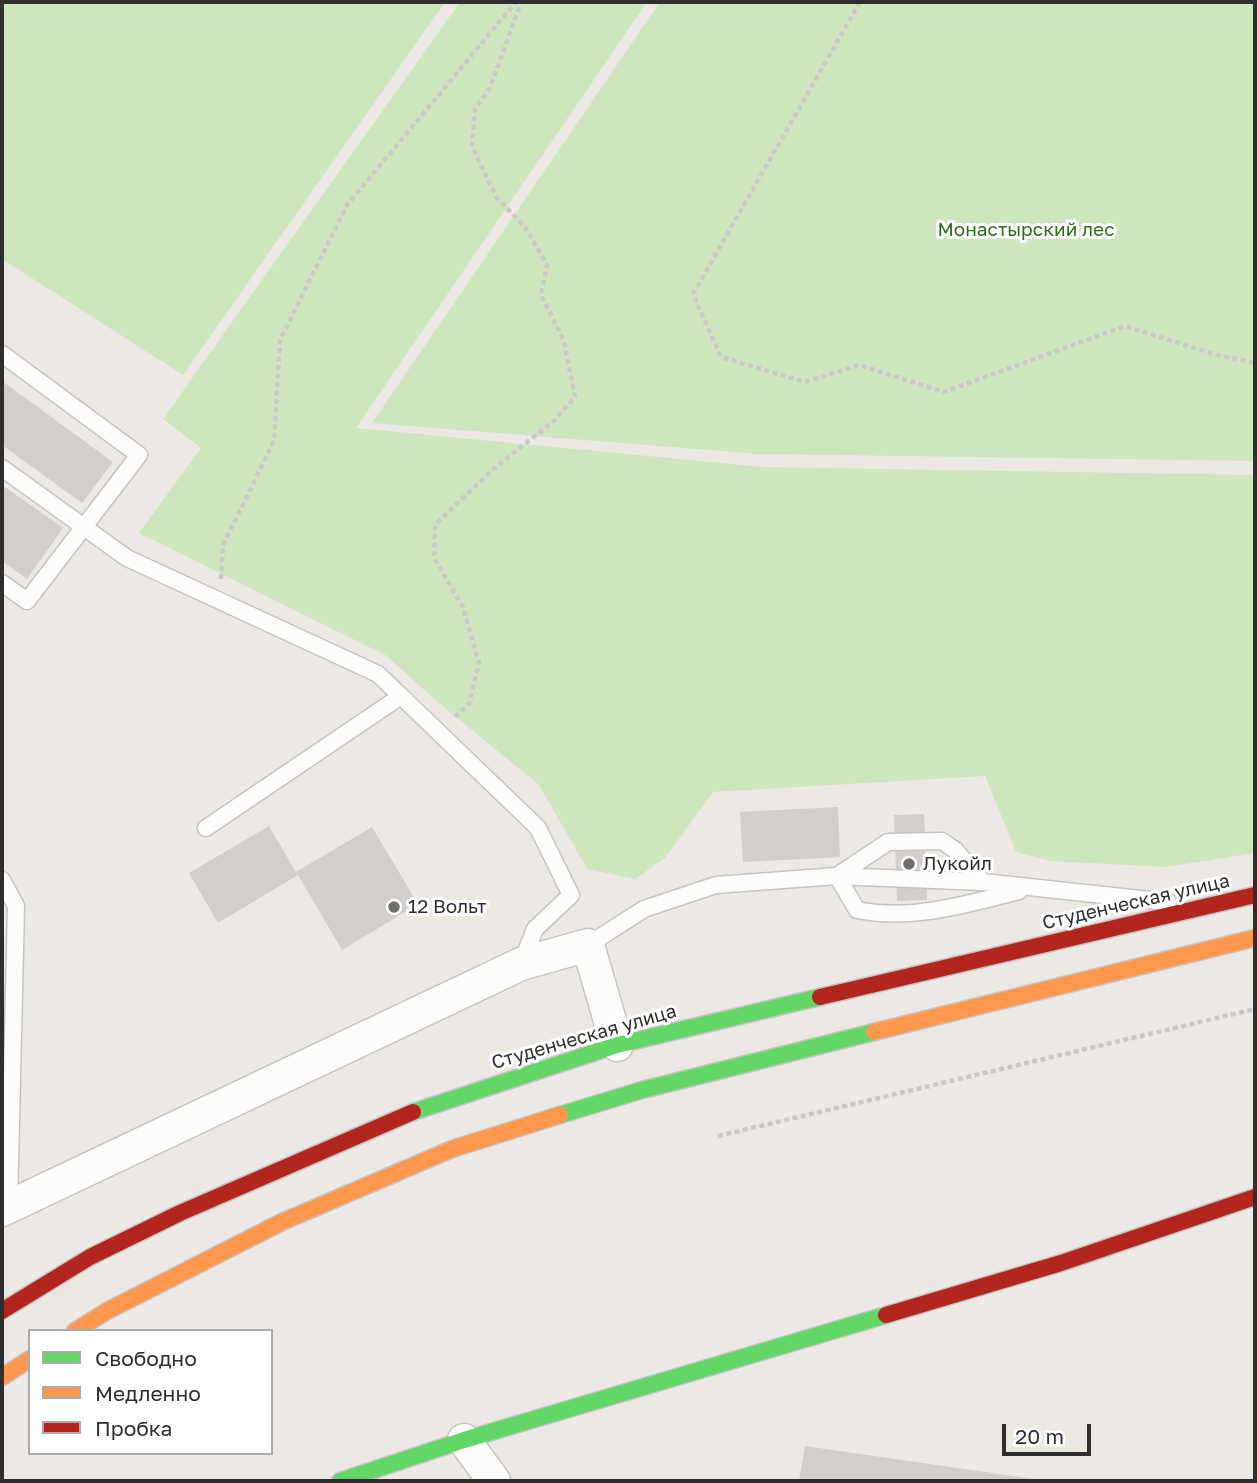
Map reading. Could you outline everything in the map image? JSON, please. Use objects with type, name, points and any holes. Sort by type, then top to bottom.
[{"type":"main road","name":"Студенческая улица","points":[[2,1311],[90,1257],[180,1213],[396,1117],[620,1050],[1255,895]]},
{"type":"main road","points":[[78,1329],[107,1311],[282,1222],[452,1149],[639,1085],[1255,939]]},
{"type":"main road","points":[[340,1481],[464,1440],[1048,1267],[1255,1197]]},
{"type":"main road","points":[[2,1377],[28,1360]]},
{"type":"street","points":[[6,1208],[521,964],[587,945],[620,1050]]},
{"type":"street","points":[[464,1440],[494,1481]]},
{"type":"lane","points":[[2,354],[139,455],[27,601],[2,583]]},
{"type":"lane","points":[[2,468],[127,558],[379,674],[434,726],[538,828],[571,895],[535,929],[521,964]]},
{"type":"lane","points":[[206,828],[401,696]]},
{"type":"lane","points":[[836,876],[888,842],[942,841],[955,850],[983,882]]},
{"type":"lane","points":[[836,876],[857,910],[873,913],[950,909],[1029,888]]},
{"type":"lane","points":[[587,945],[644,909],[716,885],[836,876],[983,882],[1210,907]]},
{"type":"lane","points":[[2,880],[16,906],[6,1208]]},
{"type":"path","points":[[219,601],[223,545],[274,441],[280,340],[347,205],[516,2]]},
{"type":"path","points":[[434,726],[445,727],[469,704],[479,663],[463,607],[434,558],[435,525],[491,471],[555,419],[575,397],[564,341],[541,295],[547,265],[525,227],[497,198],[472,147],[475,109],[490,88],[521,2]]},
{"type":"path","points":[[860,2],[693,294],[721,357],[804,382],[859,365],[944,392],[1125,326],[1217,355],[1255,363]]},
{"type":"path","points":[[718,1136],[1255,1009]]},
{"type":"green space","points":[[2,2],[445,2],[183,375],[2,259]]},
{"type":"green space","points":[[460,2],[647,2],[356,428],[763,467],[1255,475],[1255,853],[1165,867],[1051,861],[1016,852],[985,776],[713,792],[665,858],[635,879],[587,869],[539,785],[434,699],[387,656],[139,533],[201,448],[163,419]]},
{"type":"green space","name":"Монастырский лес","points":[[660,2],[1255,2],[1255,461],[759,454],[372,423]]},
{"type":"building","points":[[2,381],[113,462],[82,503],[2,445]]},
{"type":"building","points":[[2,485],[63,528],[27,579],[2,561]]},
{"type":"building","points":[[838,807],[840,857],[743,862],[740,812]]},
{"type":"building","points":[[924,814],[927,900],[897,901],[894,815]]},
{"type":"building","points":[[269,826],[296,872],[372,827],[418,904],[342,950],[298,875],[218,923],[189,873]]},
{"type":"building","points":[[805,1446],[1040,1480],[1040,1481],[799,1481]]},
{"type":"traffic: fast","points":[[413,1112],[617,1045],[820,997]]},
{"type":"traffic: fast","points":[[560,1115],[642,1090],[874,1032]]},
{"type":"traffic: fast","points":[[340,1481],[464,1440],[886,1315]]},
{"type":"traffic: slow","points":[[874,1032],[1255,938]]},
{"type":"traffic: slow","points":[[78,1329],[107,1311],[282,1222],[452,1149],[560,1115]]},
{"type":"traffic: slow","points":[[2,1377],[28,1360]]},
{"type":"traffic: jam","points":[[820,997],[1255,895]]},
{"type":"traffic: jam","points":[[2,1311],[90,1257],[180,1213],[413,1112]]},
{"type":"traffic: jam","points":[[886,1315],[1061,1263],[1255,1197]]},
{"type":"place","name":"Лукойл","points":[[909,864]]},
{"type":"place","name":"12 Вольт","points":[[394,907]]}]
